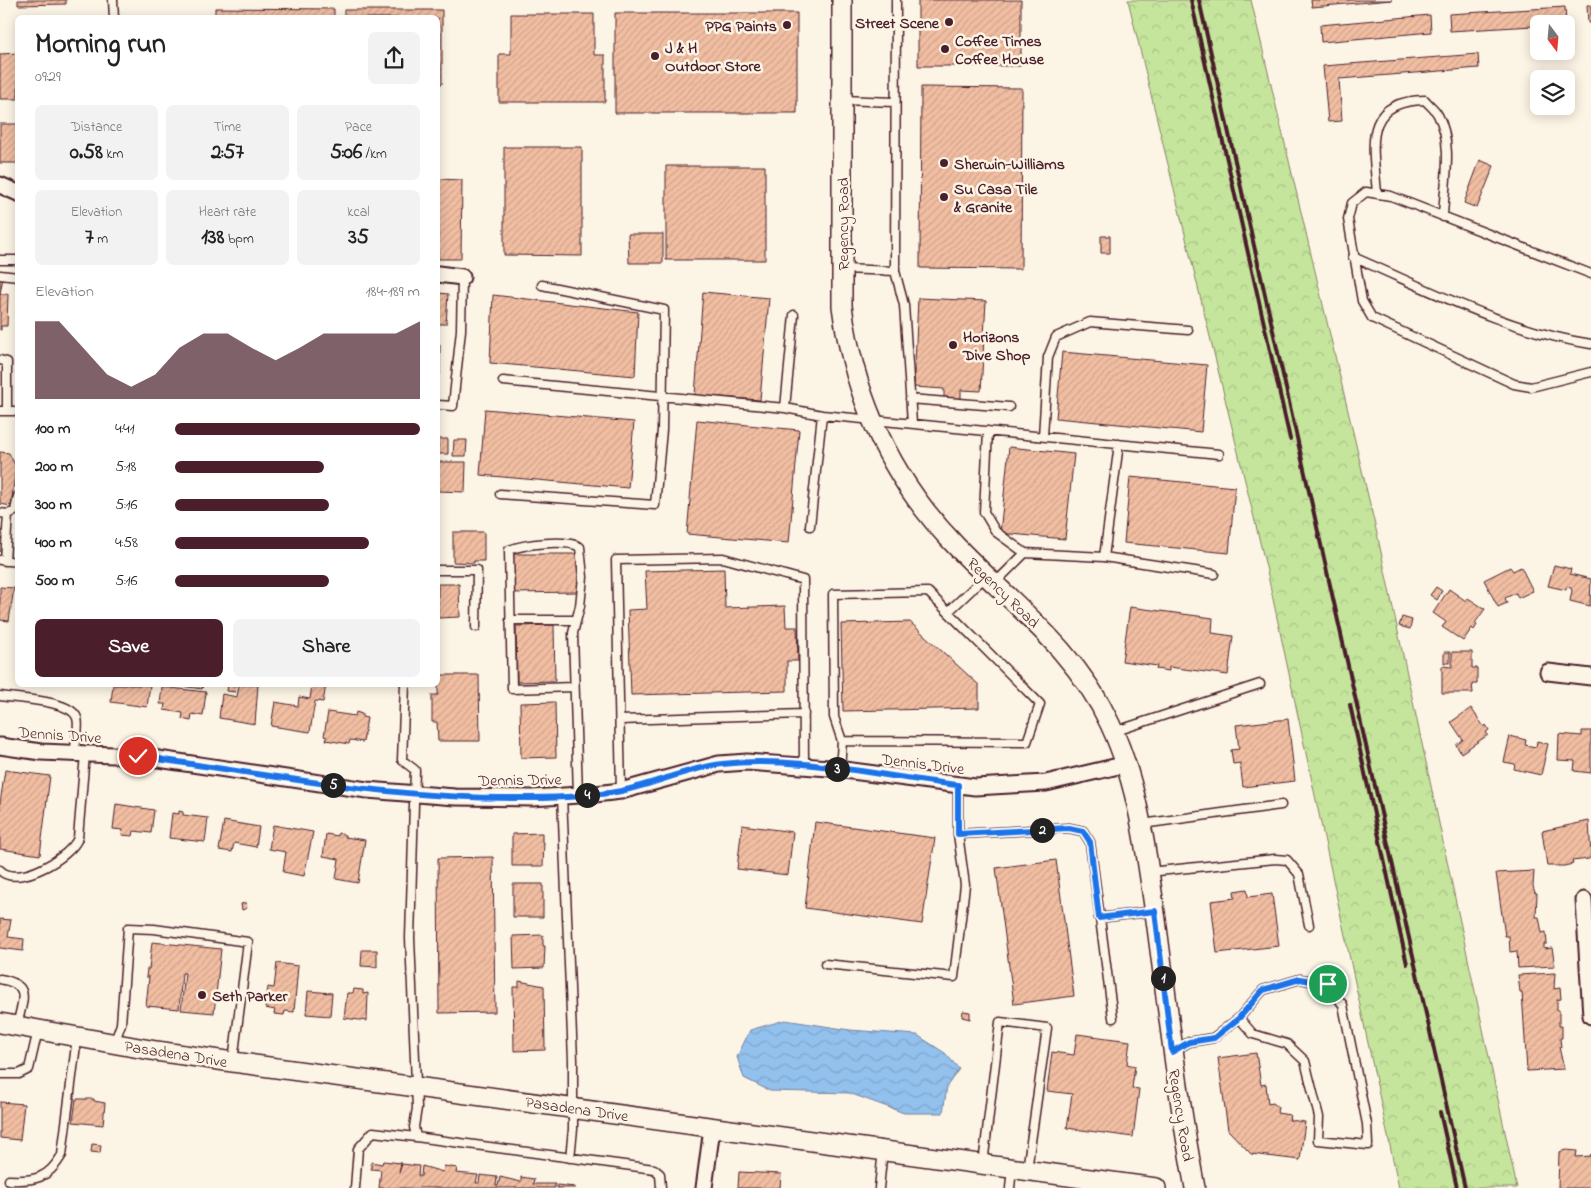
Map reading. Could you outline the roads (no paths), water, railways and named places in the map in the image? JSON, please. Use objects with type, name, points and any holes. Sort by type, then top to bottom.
[{"type":"street","name":"Regency Road","points":[[842,0],[842,306],[845,330],[858,386],[884,448],[916,499],[956,546],[1065,653],[1088,685],[1113,732],[1127,764],[1142,824],[1155,911],[1172,1052],[1195,1188]]},
{"type":"street","points":[[0,185],[15,192]]},
{"type":"street","points":[[440,274],[462,277]]},
{"type":"street","points":[[1548,672],[1591,677]]},
{"type":"street","name":"Dennis Drive","points":[[0,746],[80,754],[138,756],[414,795],[532,798],[621,791],[719,764],[748,762],[804,766],[975,787],[1028,786],[1127,764]]},
{"type":"street","points":[[1584,900],[1591,1016]]},
{"type":"street","name":"Pasadena Drive","points":[[8,1024],[114,1044],[233,1062],[1156,1188]]},
{"type":"street","points":[[704,1188],[712,1128]]},
{"type":"lane","points":[[113,0],[114,15]]},
{"type":"lane","points":[[896,0],[894,102],[895,271],[904,305],[912,423]]},
{"type":"lane","points":[[842,100],[894,102]]},
{"type":"lane","points":[[1378,194],[1374,138],[1378,120],[1389,108],[1408,100],[1425,100],[1437,112],[1444,127],[1447,141],[1443,217]]},
{"type":"lane","points":[[1591,274],[1391,196],[1366,192],[1352,204],[1348,219],[1362,301],[1372,318],[1514,384],[1531,387],[1591,372]]},
{"type":"lane","points":[[1353,257],[1522,328],[1557,338],[1591,344]]},
{"type":"lane","points":[[0,260],[15,260]]},
{"type":"lane","points":[[842,269],[895,271]]},
{"type":"lane","points":[[0,275],[15,277]]},
{"type":"lane","points":[[440,405],[453,406],[461,330],[462,277]]},
{"type":"lane","points":[[500,494],[655,506],[662,430],[664,310],[542,285]]},
{"type":"lane","points":[[785,408],[794,315]]},
{"type":"lane","points":[[1043,436],[1048,357],[1056,337],[1090,322],[1188,330]]},
{"type":"lane","points":[[0,360],[6,362],[11,410]]},
{"type":"lane","points":[[503,381],[785,408],[822,415],[870,418],[1219,454]]},
{"type":"lane","points":[[910,399],[1009,407]]},
{"type":"lane","points":[[810,526],[822,415]]},
{"type":"lane","points":[[988,431],[984,512],[996,532],[1025,553],[1104,557],[1214,574]]},
{"type":"lane","points":[[1104,557],[1119,444]]},
{"type":"lane","points":[[4,514],[2,560],[15,562]]},
{"type":"lane","points":[[574,687],[512,690],[509,550],[519,546],[569,543],[580,547],[583,577],[572,633],[574,687],[578,795]]},
{"type":"lane","points":[[949,611],[1025,553]]},
{"type":"lane","points":[[621,791],[616,560],[723,558],[803,580],[804,766]]},
{"type":"lane","points":[[440,570],[477,570],[476,627]]},
{"type":"lane","points":[[840,770],[842,741],[834,717],[833,594],[928,592],[1040,704],[1027,742],[842,741]]},
{"type":"lane","points":[[510,620],[576,620]]},
{"type":"lane","points":[[1113,732],[1260,684]]},
{"type":"lane","points":[[405,687],[402,760],[415,770],[410,938],[416,1086],[416,1137]]},
{"type":"lane","points":[[0,696],[58,704],[72,711],[77,719],[80,754],[78,838],[76,844],[60,858],[26,875],[9,876],[0,870]]},
{"type":"lane","points":[[620,720],[804,714]]},
{"type":"lane","points":[[825,964],[954,977],[965,885],[958,834],[958,785]]},
{"type":"lane","points":[[562,796],[573,1060],[570,1158]]},
{"type":"lane","points":[[1142,824],[1281,806]]},
{"type":"lane","points":[[958,834],[1069,828],[1083,831],[1090,842],[1112,1018]]},
{"type":"lane","points":[[1149,872],[1275,859],[1287,860],[1299,874],[1310,925]]},
{"type":"lane","points":[[1099,918],[1155,911]]},
{"type":"lane","points":[[114,1044],[121,1024],[128,928],[154,929],[248,942],[233,1062]]},
{"type":"lane","points":[[0,979],[16,982],[22,987],[23,993],[8,1024]]},
{"type":"lane","points":[[1172,1052],[1189,1042],[1214,1038],[1239,1018],[1263,990],[1300,979],[1328,984],[1343,1005],[1367,1124],[1368,1145],[1318,1140],[1319,1117],[1305,1061],[1287,1044],[1253,1034],[1239,1018]]},
{"type":"lane","points":[[983,1164],[990,1123],[1000,1022],[1047,1028],[1020,1169],[1010,1188]]},
{"type":"lane","points":[[0,1074],[19,1074],[29,1068],[38,1030]]},
{"type":"lane","points":[[9,1180],[30,1181],[44,1175],[55,1167],[62,1154],[77,1037]]},
{"type":"lane","points":[[355,1188],[358,1149],[373,1132],[654,1169],[660,1174],[661,1188]]},
{"type":"lane","points":[[879,1188],[883,1150]]},
{"type":"water","points":[[785,1020],[850,1030],[917,1035],[945,1053],[959,1069],[947,1086],[943,1113],[904,1113],[849,1093],[770,1091],[744,1078],[737,1057],[750,1030]]},
{"type":"railway","points":[[1191,0],[1290,439]]},
{"type":"railway","points":[[1199,0],[1465,1188]]},
{"type":"railway","points":[[1350,705],[1407,964]]},
{"type":"railway","points":[[1440,1112],[1457,1188]]},
{"type":"place","name":"Street Scene","points":[[949,22]]},
{"type":"place","name":"PPG Paints","points":[[787,25]]},
{"type":"place","name":"Coffee Times Coffee House","points":[[945,49]]},
{"type":"place","name":"J & H Outdoor Store","points":[[655,56]]},
{"type":"place","name":"Sherwin-Williams","points":[[944,163]]},
{"type":"place","name":"Su Casa Tile & Granite","points":[[944,197]]},
{"type":"place","name":"Horizons Dive Shop","points":[[953,345]]},
{"type":"place","name":"Seth Parker","points":[[202,995]]}]
